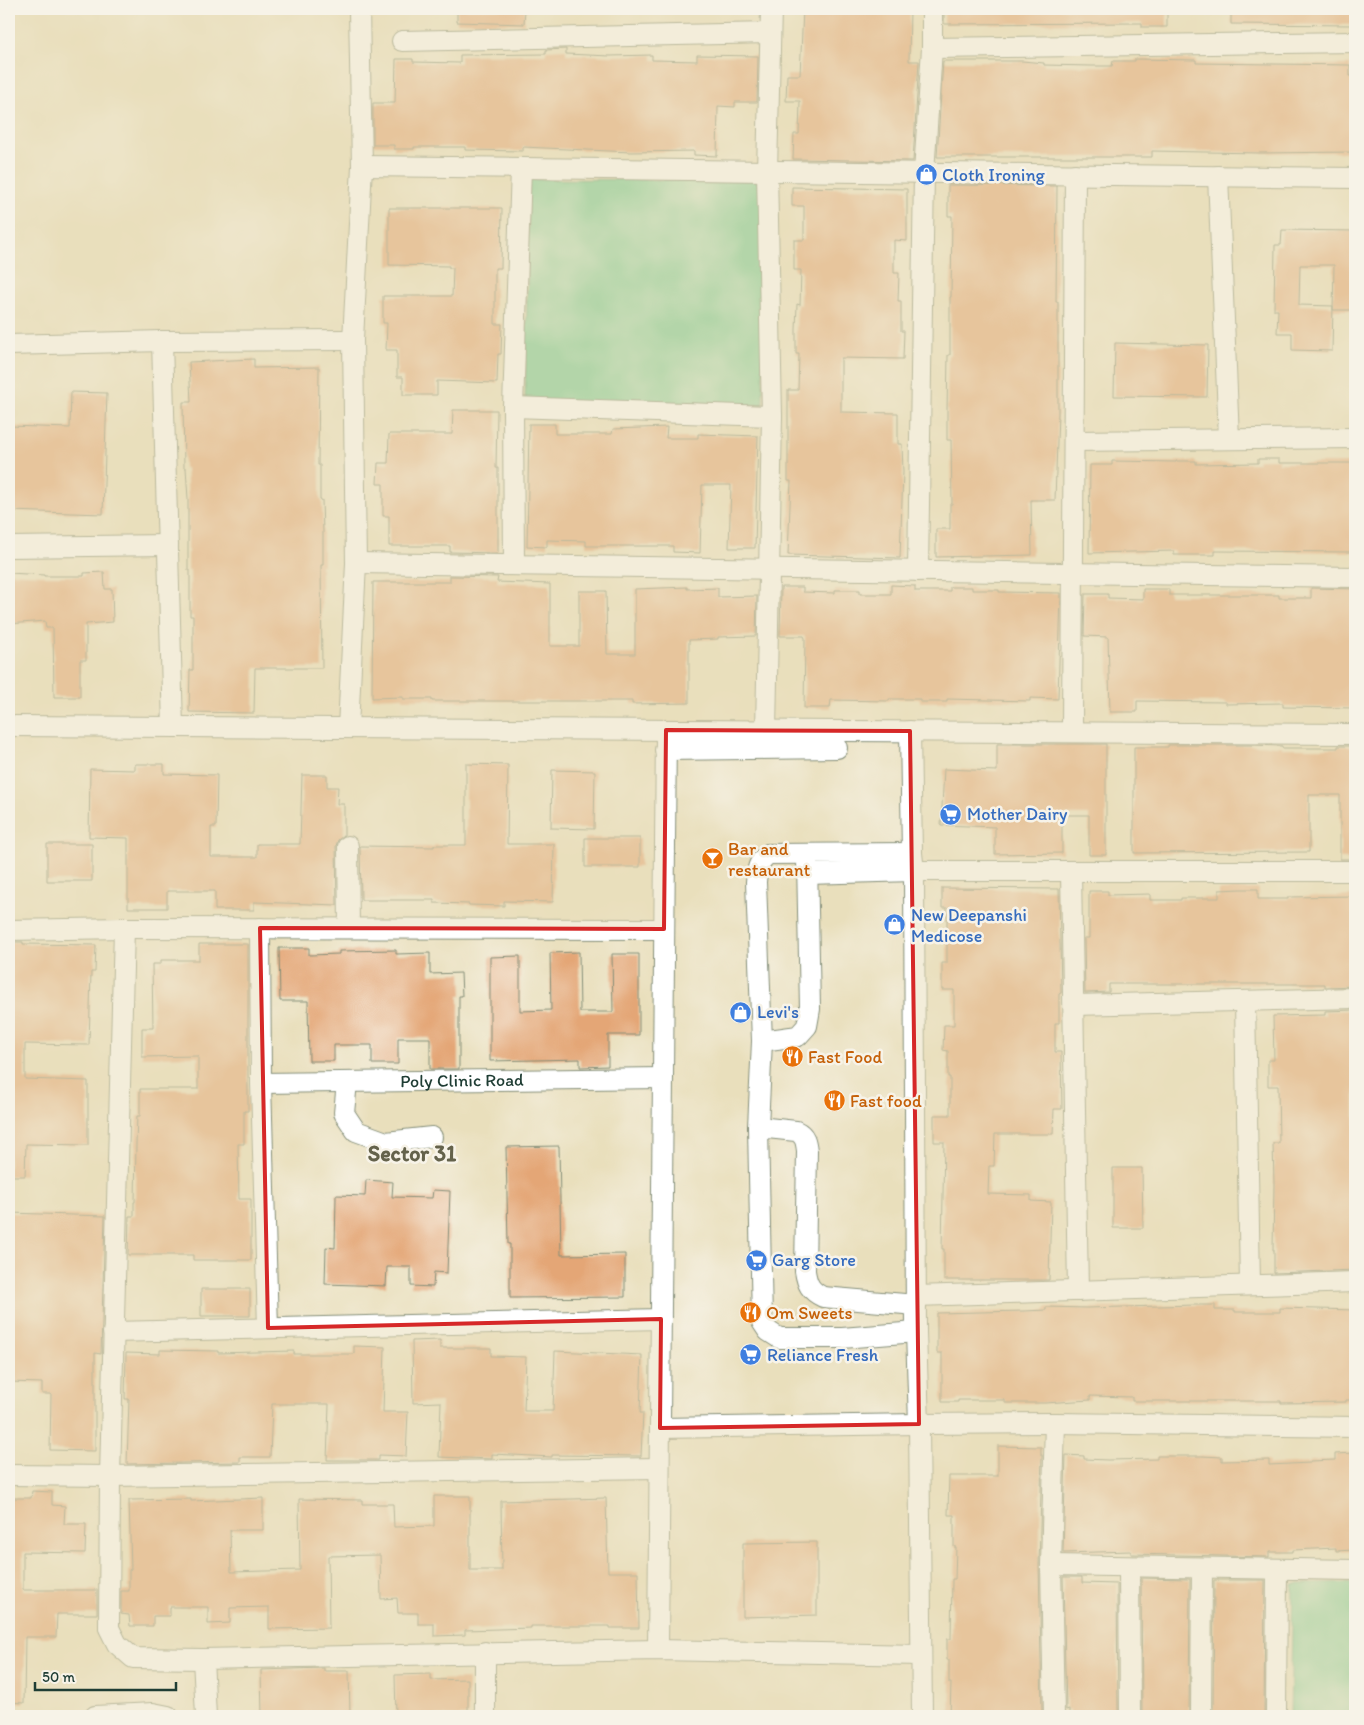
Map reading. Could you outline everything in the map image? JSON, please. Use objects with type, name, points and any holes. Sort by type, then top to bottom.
[{"type":"street","points":[[348,728],[356,563],[352,340],[362,166],[359,9]]},
{"type":"street","points":[[766,731],[772,416],[767,171],[771,9]]},
{"type":"street","points":[[918,571],[924,173],[932,48],[932,9]]},
{"type":"street","points":[[402,41],[770,33]]},
{"type":"street","points":[[932,48],[1355,42]]},
{"type":"street","points":[[362,166],[1355,178]]},
{"type":"street","points":[[514,565],[514,407],[521,168]]},
{"type":"street","points":[[1072,732],[1075,174]]},
{"type":"street","points":[[1218,176],[1229,440]]},
{"type":"street","points":[[9,345],[162,341],[352,340]]},
{"type":"street","points":[[162,341],[173,727]]},
{"type":"street","points":[[514,407],[772,416]]},
{"type":"street","points":[[1074,440],[1355,438]]},
{"type":"street","points":[[9,547],[168,544]]},
{"type":"street","points":[[356,563],[1355,577]]},
{"type":"street","points":[[9,726],[348,728],[837,748]]},
{"type":"street","points":[[665,740],[766,731],[1355,734]]},
{"type":"street","points":[[910,731],[922,1716]]},
{"type":"street","points":[[658,1650],[665,740]]},
{"type":"street","points":[[348,846],[349,928]]},
{"type":"street","points":[[916,1332],[842,1338],[779,1338],[768,1331],[762,1322],[758,1127],[762,1041],[756,882],[761,859],[768,854],[807,864],[913,862],[1071,872],[1355,871]]},
{"type":"street","points":[[762,1041],[798,1036],[807,1026],[810,1009],[807,864]]},
{"type":"street","points":[[1071,872],[1078,1291]]},
{"type":"street","points":[[9,930],[124,928],[664,929]]},
{"type":"street","points":[[124,928],[110,1476],[109,1628],[117,1644],[133,1658],[203,1659],[658,1650],[921,1655]]},
{"type":"street","points":[[260,928],[261,1083],[268,1328]]},
{"type":"street","points":[[1074,1005],[1355,998]]},
{"type":"street","points":[[1245,1000],[1250,1285]]},
{"type":"street","name":"Poly Clinic Road","points":[[261,1083],[663,1078]]},
{"type":"street","points":[[347,1082],[344,1113],[356,1131],[386,1142],[432,1137]]},
{"type":"street","points":[[758,1127],[796,1131],[804,1137],[807,1151],[804,1271],[807,1284],[814,1293],[823,1297],[916,1300],[1078,1291],[1355,1282]]},
{"type":"street","points":[[114,1332],[661,1319]]},
{"type":"street","points":[[660,1428],[1055,1423],[1355,1427]]},
{"type":"street","points":[[1054,1716],[1051,1565],[1055,1423]]},
{"type":"street","points":[[9,1475],[110,1476],[659,1468]]},
{"type":"street","points":[[1051,1565],[1355,1570]]},
{"type":"street","points":[[1130,1567],[1130,1716]]},
{"type":"street","points":[[1200,1716],[1202,1568]]},
{"type":"street","points":[[1276,1716],[1277,1569]]},
{"type":"street","points":[[485,1652],[485,1716]]},
{"type":"street","points":[[203,1659],[206,1716]]},
{"type":"street","points":[[95,1716],[153,1713],[168,1716]]},
{"type":"highlighted area","points":[[666,730],[910,731],[919,1424],[660,1428],[661,1319],[268,1328],[260,928],[664,929]]},
{"type":"green space","points":[[529,179],[764,180],[763,405],[525,402]]},
{"type":"green space","points":[[1355,1583],[1355,1716],[1290,1716],[1293,1584]]},
{"type":"building","points":[[457,9],[525,9],[524,24],[457,22]]},
{"type":"building","points":[[803,9],[910,9],[909,61],[919,61],[913,161],[793,159],[794,134],[799,134],[800,101],[786,101],[787,75],[800,75]]},
{"type":"building","points":[[944,9],[1167,9],[1167,27],[1142,27],[1142,23],[944,24]]},
{"type":"building","points":[[1231,9],[1355,9],[1355,25],[1231,24]]},
{"type":"building","points":[[566,49],[566,54],[652,55],[652,60],[697,61],[697,55],[758,56],[757,102],[735,102],[735,107],[718,106],[717,156],[694,155],[694,151],[631,152],[523,147],[523,151],[465,150],[465,147],[394,149],[394,145],[373,145],[373,103],[395,103],[396,59],[413,59],[413,62],[460,63],[460,55],[546,54],[546,50]]},
{"type":"building","points":[[1135,59],[1196,60],[1196,63],[1350,65],[1350,76],[1355,76],[1355,152],[1152,151],[1152,157],[937,157],[943,61],[1022,61],[1044,63],[1044,65],[1112,66],[1113,61],[1135,61]]},
{"type":"building","points":[[948,185],[1057,186],[1056,302],[1058,302],[1058,413],[1055,500],[1031,500],[1032,555],[936,557],[936,529],[950,529],[950,504],[952,504],[951,440],[947,440],[952,216],[948,216]]},
{"type":"building","points":[[792,187],[907,189],[907,241],[894,240],[894,273],[899,273],[898,301],[901,301],[901,331],[904,331],[903,359],[841,358],[841,412],[898,413],[898,444],[902,444],[903,472],[900,558],[788,555],[791,481],[788,481],[788,390],[798,390],[799,354],[796,354],[796,330],[797,304],[800,305],[801,270],[794,270],[794,240],[804,240],[804,206],[792,206]]},
{"type":"building","points":[[389,208],[502,208],[501,268],[495,268],[495,324],[502,324],[501,354],[498,354],[497,383],[437,381],[437,395],[403,395],[403,377],[397,377],[397,350],[386,350],[387,323],[383,323],[383,296],[452,296],[453,268],[449,268],[449,266],[389,265]]},
{"type":"building","points":[[1282,230],[1355,231],[1355,310],[1333,310],[1334,265],[1300,265],[1299,305],[1333,306],[1332,351],[1292,350],[1292,333],[1277,333],[1278,310],[1274,310],[1275,245],[1281,245]]},
{"type":"building","points":[[1115,343],[1208,345],[1207,397],[1114,396]]},
{"type":"building","points":[[254,359],[254,368],[319,367],[318,465],[320,465],[320,500],[322,500],[323,532],[323,565],[321,565],[322,668],[255,668],[254,713],[189,712],[190,670],[193,670],[193,616],[190,616],[188,499],[186,468],[184,468],[183,402],[191,402],[189,362]]},
{"type":"building","points":[[71,392],[107,393],[103,514],[9,511],[9,426],[70,428]]},
{"type":"building","points":[[453,410],[497,410],[498,553],[450,552],[450,546],[389,546],[389,516],[383,516],[383,484],[377,484],[378,463],[388,463],[389,434],[452,434]]},
{"type":"building","points":[[529,424],[555,424],[555,434],[612,434],[613,429],[667,427],[666,438],[698,438],[698,434],[758,436],[755,548],[729,548],[731,485],[702,485],[700,553],[673,552],[673,546],[586,546],[586,541],[547,540],[547,547],[527,546]]},
{"type":"building","points":[[1258,459],[1279,459],[1279,463],[1355,463],[1355,552],[1215,551],[1215,555],[1174,555],[1174,551],[1089,553],[1090,465],[1112,465],[1112,461],[1196,461],[1196,464],[1258,463]]},
{"type":"building","points":[[104,572],[105,589],[112,589],[113,622],[86,624],[86,660],[80,660],[80,697],[54,697],[53,628],[46,628],[45,621],[9,624],[9,573],[44,576],[84,576],[84,573]]},
{"type":"building","points":[[450,576],[498,577],[497,582],[550,584],[550,646],[579,646],[579,591],[606,591],[607,654],[635,654],[635,589],[718,588],[718,597],[757,596],[756,636],[689,640],[689,703],[632,704],[632,701],[432,701],[432,699],[403,699],[403,697],[372,698],[373,582],[450,582]]},
{"type":"building","points":[[891,585],[915,586],[915,591],[950,591],[950,587],[972,587],[972,590],[999,590],[999,592],[1061,593],[1058,699],[1030,698],[1030,701],[947,699],[947,702],[920,702],[920,699],[889,699],[889,701],[831,700],[830,708],[804,708],[805,638],[804,636],[780,636],[781,587],[803,587],[803,592],[835,593],[835,590],[860,590],[860,594],[891,594]]},
{"type":"building","points":[[1311,588],[1355,589],[1355,708],[1283,707],[1283,703],[1226,704],[1226,702],[1137,701],[1137,712],[1110,712],[1108,637],[1084,636],[1085,594],[1108,594],[1108,598],[1143,599],[1143,589],[1169,589],[1169,595],[1279,595],[1279,598],[1311,598]]},
{"type":"building","points":[[997,744],[1106,744],[1106,855],[1089,855],[1089,815],[1062,815],[1062,853],[995,854],[995,827],[941,825],[944,769],[997,771]]},
{"type":"building","points":[[1168,745],[1252,745],[1282,746],[1282,748],[1338,748],[1338,746],[1355,746],[1355,859],[1340,859],[1340,795],[1309,795],[1309,852],[1134,853],[1134,747],[1168,747]]},
{"type":"building","points":[[135,764],[164,764],[164,774],[217,775],[216,827],[211,827],[211,857],[257,857],[257,844],[300,844],[302,775],[327,775],[327,787],[338,787],[337,804],[344,804],[344,835],[338,840],[336,846],[337,905],[254,902],[254,910],[215,910],[215,891],[167,891],[167,908],[128,908],[128,838],[89,837],[90,769],[135,770]]},
{"type":"building","points":[[466,764],[508,765],[507,844],[554,844],[553,902],[504,901],[504,906],[434,903],[434,900],[361,900],[360,846],[434,847],[434,845],[466,845]]},
{"type":"building","points":[[552,770],[595,771],[594,829],[551,828]]},
{"type":"building","points":[[585,838],[640,838],[640,867],[585,867]]},
{"type":"building","points":[[47,844],[92,844],[92,881],[47,881]]},
{"type":"building","points":[[942,888],[1059,889],[1061,993],[1059,994],[1059,1023],[1055,1023],[1055,1052],[1061,1052],[1062,1109],[1054,1109],[1053,1134],[995,1134],[994,1166],[989,1166],[988,1194],[1031,1195],[1031,1201],[1051,1202],[1049,1280],[944,1280],[944,1249],[942,1249],[944,1142],[934,1142],[934,1115],[950,1115],[948,1051],[943,1050],[944,1025],[954,1025],[954,990],[942,990],[942,963],[947,963],[947,908],[942,908]]},
{"type":"building","points":[[1258,889],[1258,899],[1355,896],[1355,986],[1325,987],[1325,984],[1109,984],[1109,992],[1085,993],[1084,938],[1089,938],[1089,891],[1108,891],[1108,895],[1150,894],[1150,900],[1181,900],[1181,898],[1219,898],[1219,890]]},
{"type":"building","points":[[9,942],[23,942],[23,944],[96,945],[95,972],[91,972],[89,1045],[25,1044],[25,1079],[88,1081],[88,1145],[26,1144],[25,1176],[9,1176]]},
{"type":"building","points":[[199,944],[248,944],[248,1111],[244,1111],[244,1144],[238,1144],[239,1199],[251,1199],[251,1260],[193,1260],[193,1255],[128,1255],[129,1216],[134,1216],[137,1116],[140,1116],[140,1089],[198,1089],[198,1056],[142,1057],[142,1028],[153,1028],[152,964],[161,964],[161,960],[199,960]]},
{"type":"building","points":[[279,948],[309,948],[309,955],[339,954],[339,951],[396,950],[396,954],[430,953],[430,974],[461,973],[462,996],[459,996],[459,1069],[430,1069],[430,1038],[398,1038],[398,1064],[372,1064],[372,1045],[334,1045],[334,1061],[309,1061],[308,1001],[280,1001]]},
{"type":"building","points":[[579,952],[580,1012],[613,1012],[612,954],[639,954],[639,1035],[608,1035],[608,1066],[580,1067],[580,1059],[490,1061],[490,957],[520,956],[520,1011],[551,1010],[550,953]]},
{"type":"building","points":[[1355,1010],[1355,1270],[1274,1273],[1273,1143],[1279,1143],[1278,1086],[1268,1086],[1268,1060],[1274,1060],[1273,1016],[1325,1015],[1325,1011]]},
{"type":"building","points":[[559,1146],[561,1255],[625,1254],[625,1297],[510,1298],[506,1147]]},
{"type":"building","points":[[1113,1168],[1142,1168],[1143,1228],[1113,1228]]},
{"type":"building","points":[[366,1180],[393,1182],[392,1197],[432,1198],[433,1190],[450,1191],[447,1273],[434,1272],[433,1287],[411,1286],[411,1267],[387,1267],[386,1286],[325,1284],[326,1247],[335,1248],[336,1195],[365,1196]]},
{"type":"building","points":[[9,1213],[105,1216],[101,1354],[95,1353],[95,1451],[50,1450],[51,1394],[42,1394],[42,1383],[9,1382]]},
{"type":"building","points":[[201,1289],[250,1289],[250,1316],[201,1316]]},
{"type":"building","points":[[1215,1305],[1215,1310],[1235,1310],[1235,1312],[1280,1312],[1280,1308],[1355,1310],[1355,1400],[1346,1400],[1346,1402],[1281,1403],[1281,1401],[1132,1401],[1132,1397],[1090,1396],[1090,1400],[1045,1403],[1005,1403],[1005,1400],[942,1402],[942,1353],[937,1353],[937,1313],[1046,1310],[1046,1307],[1087,1308]]},
{"type":"building","points":[[440,1340],[440,1348],[491,1348],[491,1356],[526,1357],[524,1411],[553,1411],[555,1351],[642,1355],[640,1413],[643,1413],[641,1456],[552,1455],[552,1457],[492,1454],[492,1459],[439,1457],[441,1402],[413,1403],[412,1341]]},
{"type":"building","points":[[354,1346],[385,1347],[383,1412],[408,1412],[406,1456],[379,1455],[379,1460],[327,1460],[329,1404],[272,1404],[270,1457],[240,1457],[240,1462],[127,1464],[129,1399],[125,1399],[126,1353],[160,1354],[160,1350],[218,1351],[218,1353],[294,1351],[294,1354],[354,1354]]},
{"type":"building","points":[[998,1446],[1041,1447],[1039,1565],[1042,1711],[1041,1716],[950,1716],[951,1683],[949,1683],[947,1639],[951,1639],[952,1579],[955,1579],[956,1547],[954,1547],[954,1515],[948,1515],[949,1476],[998,1476]]},
{"type":"building","points":[[1354,1453],[1354,1550],[1336,1551],[1336,1548],[1293,1550],[1293,1552],[1269,1552],[1269,1557],[1131,1554],[1131,1551],[1063,1553],[1066,1455],[1084,1456],[1084,1459],[1108,1460],[1157,1459],[1157,1456],[1202,1456],[1222,1457],[1222,1461],[1269,1460],[1269,1465],[1335,1460],[1335,1454]]},
{"type":"building","points":[[32,1491],[52,1492],[52,1505],[65,1506],[64,1524],[86,1524],[85,1553],[23,1552],[23,1590],[97,1590],[97,1614],[57,1614],[56,1637],[25,1637],[24,1703],[9,1702],[9,1498],[31,1498]]},
{"type":"building","points":[[434,1496],[470,1496],[470,1570],[502,1570],[501,1501],[606,1498],[608,1572],[638,1572],[639,1628],[531,1626],[531,1628],[465,1630],[465,1635],[434,1636],[434,1624],[418,1624],[418,1613],[398,1613],[397,1598],[381,1599],[380,1555],[328,1556],[329,1628],[269,1629],[269,1607],[230,1608],[230,1623],[208,1624],[208,1607],[170,1607],[170,1616],[153,1616],[153,1626],[130,1626],[129,1615],[121,1614],[121,1591],[129,1591],[129,1570],[131,1569],[129,1500],[191,1499],[191,1501],[263,1498],[263,1530],[230,1530],[231,1572],[300,1570],[299,1499],[362,1500],[362,1504],[393,1504],[394,1527],[434,1526]]},
{"type":"building","points":[[817,1542],[817,1615],[743,1617],[743,1543]]},
{"type":"building","points":[[1063,1577],[1082,1577],[1082,1583],[1117,1584],[1118,1716],[1069,1716],[1069,1709],[1066,1710]]},
{"type":"building","points":[[1141,1578],[1190,1579],[1189,1716],[1142,1716]]},
{"type":"building","points":[[1214,1580],[1265,1580],[1264,1716],[1213,1716]]},
{"type":"building","points":[[324,1668],[324,1671],[349,1671],[350,1716],[262,1716],[261,1670]]},
{"type":"building","points":[[431,1674],[431,1680],[468,1679],[468,1716],[396,1716],[395,1675]]},
{"type":"place","name":"Cloth Ironing","points":[[926,175]]},
{"type":"place","name":"Mother Dairy","points":[[951,814]]},
{"type":"place","name":"Bar and restaurant","points":[[712,859]]},
{"type":"place","name":"New Deepanshi Medicose","points":[[895,925]]},
{"type":"place","name":"Levi's","points":[[741,1012]]},
{"type":"place","name":"Fast Food","points":[[792,1057]]},
{"type":"place","name":"Fast food","points":[[834,1101]]},
{"type":"place","name":"Garg Store","points":[[756,1260]]},
{"type":"place","name":"Om Sweets","points":[[750,1313]]},
{"type":"place","name":"Reliance Fresh","points":[[751,1355]]},
{"type":"district","name":"Sector 31","points":[[412,1153]]}]
